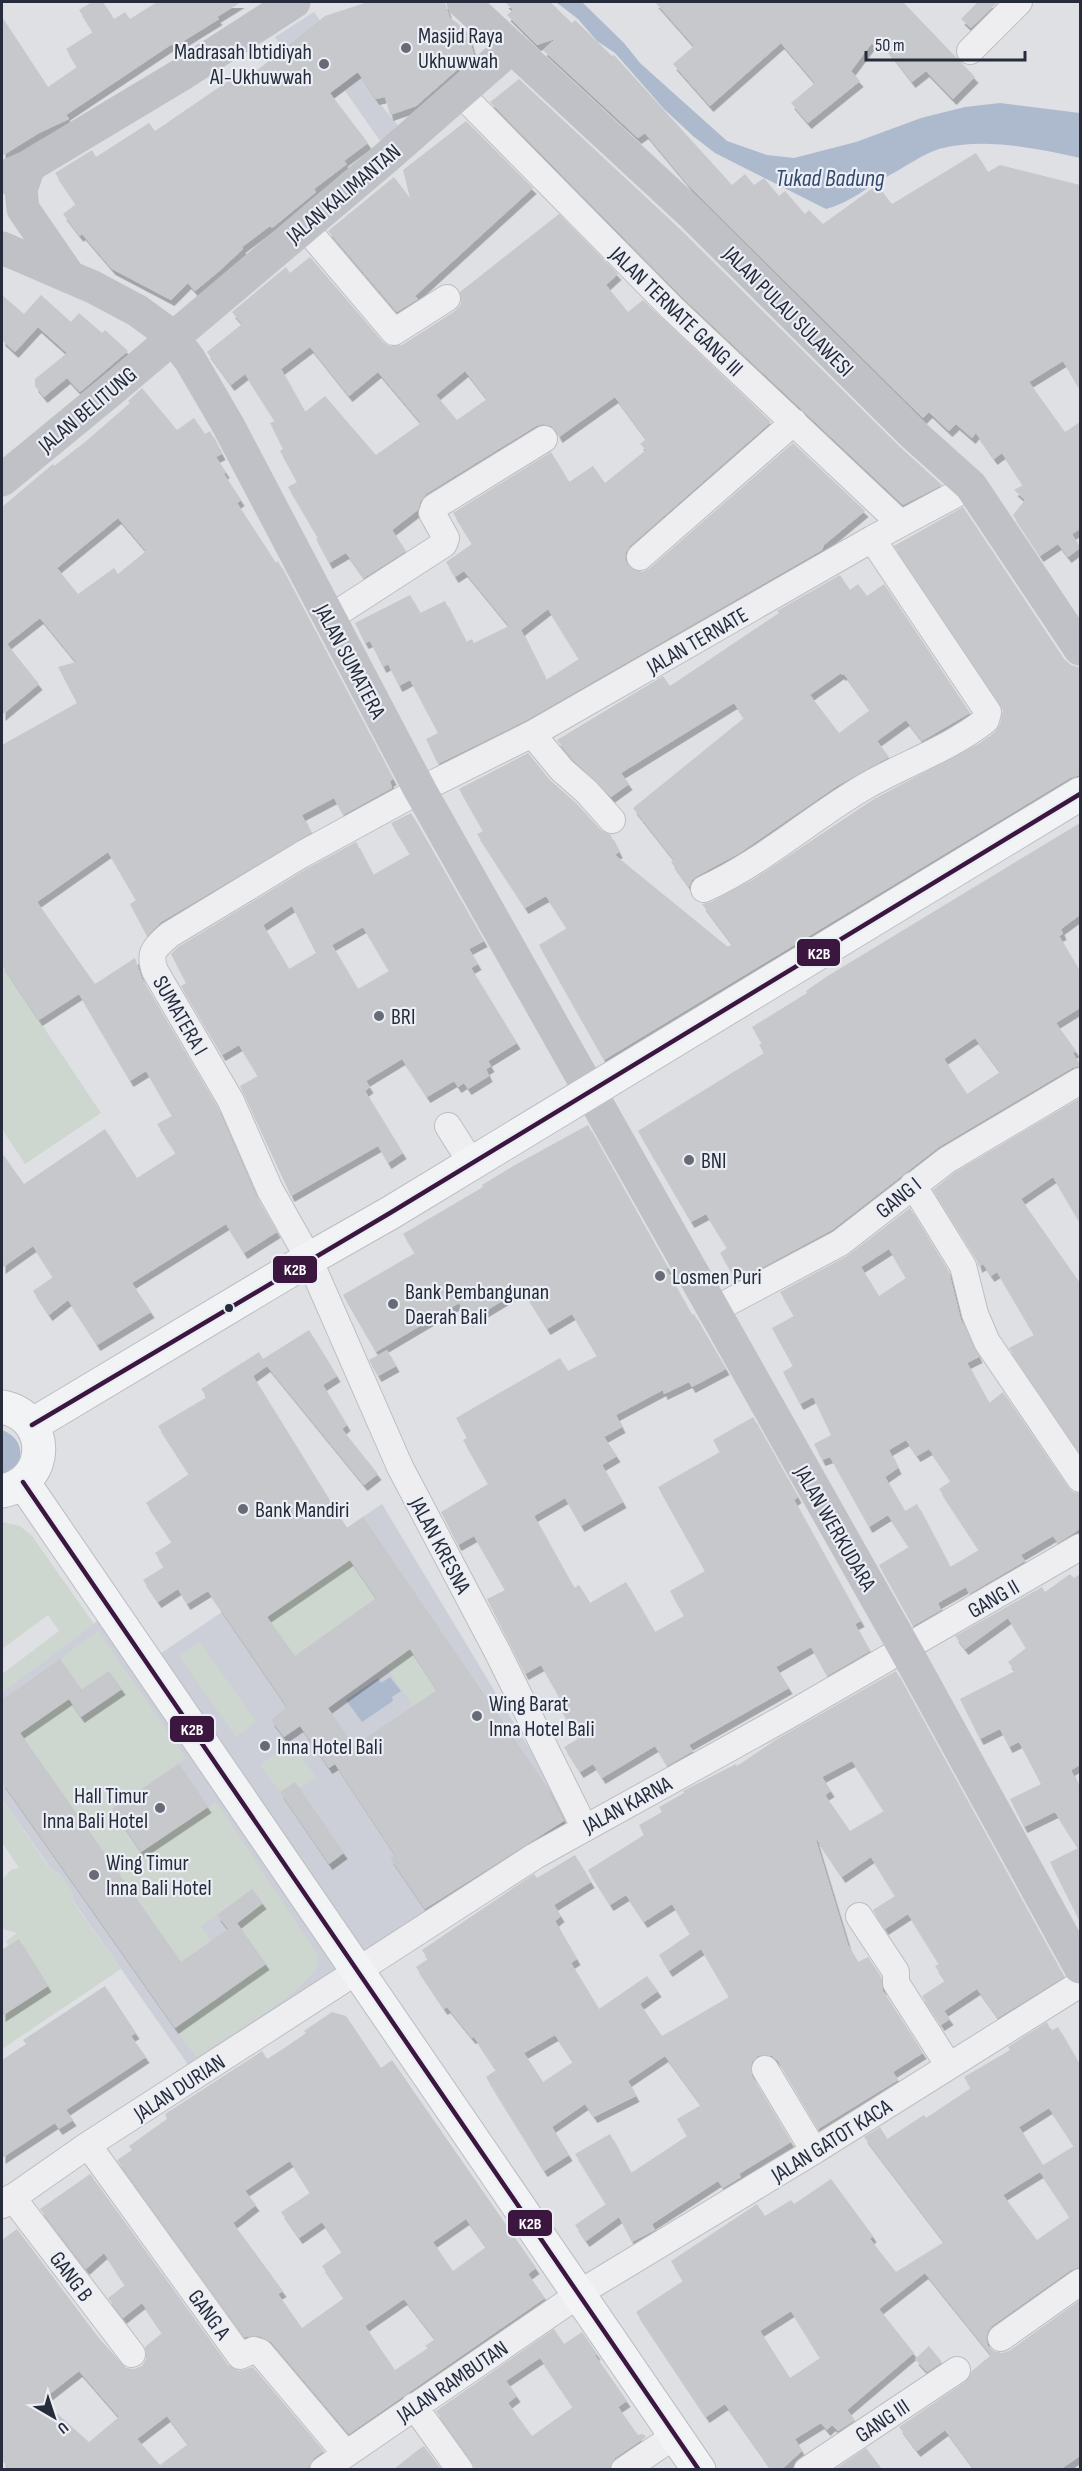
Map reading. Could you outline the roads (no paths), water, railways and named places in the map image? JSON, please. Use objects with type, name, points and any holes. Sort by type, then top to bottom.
[{"type":"main road","points":[[32,1425],[472,1164],[1080,794]]},
{"type":"main road","points":[[2,1407],[23,1415],[32,1425],[39,1449],[32,1473],[12,1486],[358,1971],[699,2469]]},
{"type":"street","points":[[15,172],[184,73],[294,2]]},
{"type":"street","name":"JALAN PULAU SULAWESI","points":[[463,2],[693,215],[912,433],[971,486],[1080,650]]},
{"type":"street","points":[[970,51],[1019,2]]},
{"type":"street","name":"JALAN KALIMANTAN","points":[[172,336],[512,47]]},
{"type":"street","name":"JALAN TERNATE GANG III","points":[[460,93],[672,308],[900,523]]},
{"type":"street","name":"JALAN SUMATERA","points":[[15,172],[21,190],[22,209],[69,276]]},
{"type":"street","points":[[304,226],[394,332],[447,298]]},
{"type":"street","name":"JALAN SUMATERA","points":[[2,248],[69,276],[138,311],[172,336],[190,360],[228,425],[328,619],[420,790],[589,1091]]},
{"type":"street","name":"JALAN BELITUNG","points":[[2,480],[115,387],[172,336]]},
{"type":"street","points":[[640,557],[794,422]]},
{"type":"street","points":[[328,619],[444,544],[446,538],[432,513],[434,507],[544,439]]},
{"type":"street","name":"JALAN TERNATE","points":[[420,790],[532,734],[900,523],[971,486]]},
{"type":"street","points":[[704,889],[732,876],[867,785],[932,752],[986,720],[988,712],[872,539]]},
{"type":"street","points":[[532,734],[562,770],[587,792],[612,820]]},
{"type":"street","name":"SUMATERA I","points":[[309,1259],[270,1190],[231,1101],[155,971],[151,959],[153,952],[169,935],[301,855],[420,790]]},
{"type":"street","name":"GANG I","points":[[714,1310],[840,1243],[947,1160],[1080,1081]]},
{"type":"street","name":"JALAN WERKUDARA","points":[[589,1091],[905,1649],[1080,1967]]},
{"type":"street","points":[[448,1126],[472,1164]]},
{"type":"street","points":[[913,1185],[963,1266],[975,1314],[987,1342],[1080,1479]]},
{"type":"street","name":"JALAN KRESNA","points":[[309,1259],[400,1467],[498,1653],[584,1827]]},
{"type":"street","name":"GANG II","points":[[905,1649],[1080,1547]]},
{"type":"street","name":"JALAN KARNA","points":[[358,1971],[469,1897],[584,1827],[905,1649]]},
{"type":"street","points":[[859,1917],[896,1972],[896,1983],[949,2066]]},
{"type":"street","name":"JALAN DURIAN","points":[[7,2201],[88,2145],[358,1971]]},
{"type":"street","name":"JALAN GATOT KACA","points":[[580,2293],[814,2151],[1080,1984]]},
{"type":"street","points":[[765,2069],[814,2151]]},
{"type":"street","name":"GANG A","points":[[88,2145],[240,2356],[254,2350],[260,2352],[346,2454]]},
{"type":"street","name":"GANG B","points":[[7,2201],[132,2354]]},
{"type":"street","points":[[1001,2338],[1080,2282]]},
{"type":"street","name":"JALAN RAMBUTAN","points":[[323,2469],[580,2293]]},
{"type":"street","name":"GANG III","points":[[807,2469],[957,2370]]},
{"type":"street","points":[[414,2406],[460,2469]]},
{"type":"street","points":[[624,2469],[676,2435]]},
{"type":"water","name":"Tukad Badung","points":[[556,2],[582,2],[624,43],[640,63],[727,141],[767,155],[794,158],[856,142],[921,118],[965,107],[1000,103],[1080,113],[1080,158],[1010,145],[974,144],[939,149],[882,179],[851,199],[826,209],[715,153],[664,109],[615,53],[597,41],[578,19]]},
{"type":"water","points":[[2,1430],[16,1440],[20,1454],[17,1466],[2,1476]]},
{"type":"water","points":[[390,1677],[401,1691],[392,1697],[393,1701],[362,1722],[346,1700],[378,1678],[381,1683]]},
{"type":"place","name":"Masjid Raya Ukhuwwah","points":[[406,48]]},
{"type":"place","name":"Madrasah Ibtidiyah Al-Ukhuwwah","points":[[324,64]]},
{"type":"place","name":"BRI","points":[[379,1016]]},
{"type":"place","name":"BNI","points":[[689,1160]]},
{"type":"place","name":"Losmen Puri","points":[[660,1276]]},
{"type":"place","name":"Bank Pembangunan Daerah Bali","points":[[393,1304]]},
{"type":"place","name":"Bank Mandiri","points":[[243,1509]]},
{"type":"place","name":"Wing Barat Inna Hotel Bali","points":[[477,1716]]},
{"type":"place","name":"Inna Hotel Bali","points":[[265,1746]]},
{"type":"place","name":"Hall Timur Inna Bali Hotel","points":[[160,1808]]},
{"type":"place","name":"Wing Timur Inna Bali Hotel","points":[[94,1875]]}]
